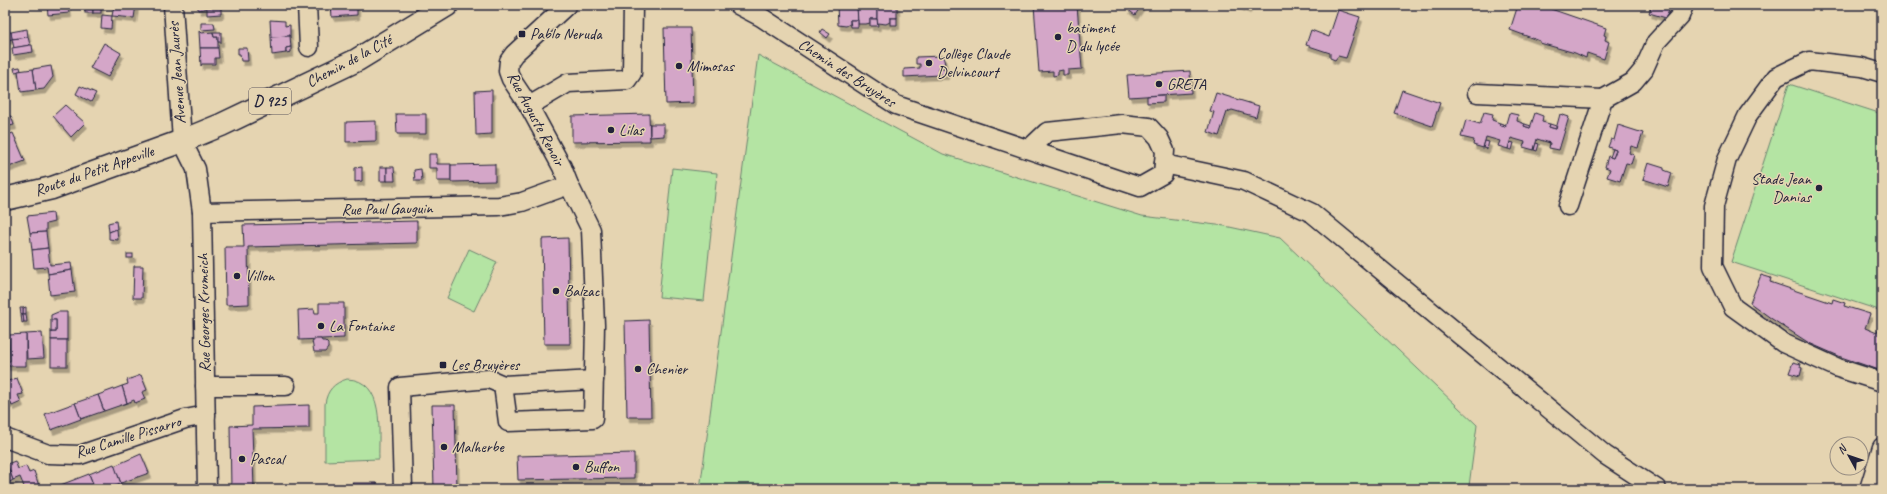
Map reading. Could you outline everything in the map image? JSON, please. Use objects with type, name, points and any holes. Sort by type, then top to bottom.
[{"type":"main road","name":"Chemin de la Cité","points":[[182,141],[227,122],[357,60],[447,5]]},
{"type":"main road","name":"Route du Petit Appeville","points":[[5,199],[52,188],[182,141]]},
{"type":"street","name":"Avenue Jean Jaurès","points":[[173,5],[182,141]]},
{"type":"street","points":[[307,5],[309,47]]},
{"type":"street","name":"Rue Auguste Renoir","points":[[502,384],[508,422],[593,419],[595,325],[591,230],[562,167],[529,106],[511,79],[508,71],[509,61],[514,54],[567,5]]},
{"type":"street","points":[[529,106],[568,83],[627,80],[632,73],[633,5]]},
{"type":"street","name":"Chemin des Bruyères","points":[[738,5],[761,17],[896,105],[1140,187],[1163,174],[1164,164]]},
{"type":"street","points":[[1477,93],[1603,99],[1633,82],[1644,69],[1656,42],[1680,16],[1684,5]]},
{"type":"street","points":[[1882,74],[1862,67],[1809,61],[1776,77],[1748,115],[1727,159],[1714,206],[1713,266],[1733,308],[1783,343],[1838,368],[1882,382]]},
{"type":"street","points":[[1568,206],[1603,99]]},
{"type":"street","points":[[1029,149],[1047,132],[1122,124],[1148,127],[1159,138],[1166,151],[1164,164],[1244,181],[1312,213],[1605,455],[1657,489]]},
{"type":"street","name":"Rue Georges Krumeich","points":[[182,141],[196,169],[202,212],[207,489]]},
{"type":"street","name":"Rue Paul Gauguin","points":[[202,212],[499,206],[522,202],[569,185]]},
{"type":"street","points":[[403,489],[400,387],[489,379],[502,384],[594,380]]},
{"type":"street","points":[[205,386],[286,386]]},
{"type":"street","name":"Rue Camille Pissarro","points":[[5,438],[48,454],[80,455],[185,419],[206,415]]},
{"type":"street","points":[[1869,489],[1882,447]]},
{"type":"green space","points":[[758,55],[943,154],[1142,216],[1225,226],[1280,238],[1477,425],[1469,486],[1474,489],[700,489]]},
{"type":"green space","name":"Stade Jean Danias","points":[[1789,84],[1882,114],[1882,311],[1731,262]]},
{"type":"green space","points":[[672,168],[717,173],[704,301],[659,297]]},
{"type":"green space","points":[[469,249],[497,262],[474,311],[447,298]]},
{"type":"green space","points":[[347,379],[360,382],[368,388],[374,398],[379,422],[379,459],[325,461],[325,404],[327,395],[335,385]]},
{"type":"building","points":[[47,5],[68,5],[69,13],[48,15]]},
{"type":"building","points":[[85,5],[93,5],[93,13],[85,13]]},
{"type":"building","points":[[93,5],[101,5],[101,13],[93,13]]},
{"type":"building","points":[[114,5],[136,5],[134,18],[112,16]]},
{"type":"building","points":[[198,5],[215,5],[215,7],[198,10]]},
{"type":"building","points":[[331,5],[357,5],[357,15],[332,17]]},
{"type":"building","points":[[837,5],[857,5],[858,20],[850,20],[850,24],[846,26],[838,25]]},
{"type":"building","points":[[857,5],[877,5],[877,19],[870,19],[870,23],[858,24]]},
{"type":"building","points":[[877,5],[897,5],[897,18],[890,18],[890,22],[886,24],[877,23]]},
{"type":"building","name":"batiment D du lycée","points":[[1034,5],[1077,5],[1082,69],[1068,70],[1068,75],[1063,75],[1063,70],[1058,71],[1058,75],[1053,76],[1053,71],[1039,72]]},
{"type":"building","points":[[1130,5],[1142,5],[1135,15],[1127,9]]},
{"type":"building","points":[[1238,5],[1249,5],[1248,9]]},
{"type":"building","points":[[1518,5],[1553,5],[1551,9],[1606,28],[1604,35],[1606,36],[1605,40],[1609,42],[1604,59],[1587,53],[1586,58],[1575,53],[1540,43],[1540,41],[1510,30]]},
{"type":"building","points":[[1647,5],[1671,5],[1666,18],[1649,13],[1651,8],[1647,7]]},
{"type":"building","points":[[207,8],[221,8],[221,14],[207,15]]},
{"type":"building","points":[[1338,10],[1360,17],[1346,58],[1338,56],[1335,60],[1330,58],[1330,53],[1306,45],[1311,30],[1329,37]]},
{"type":"building","points":[[102,15],[112,16],[111,29],[101,28]]},
{"type":"building","points":[[890,18],[897,18],[897,25],[890,25]]},
{"type":"building","points":[[870,19],[877,19],[878,26],[870,26]]},
{"type":"building","points":[[270,20],[285,21],[285,26],[290,25],[290,36],[271,37]]},
{"type":"building","points":[[850,20],[858,20],[858,27],[851,27]]},
{"type":"building","points":[[201,23],[214,23],[215,29],[201,30]]},
{"type":"building","name":"Mimosas","points":[[664,28],[691,28],[693,103],[666,104]]},
{"type":"building","points":[[27,29],[28,37],[12,39],[11,32]]},
{"type":"building","points":[[822,29],[830,34],[827,38],[820,32]]},
{"type":"building","points":[[199,31],[201,33],[213,32],[214,37],[218,37],[218,48],[200,48]]},
{"type":"building","points":[[7,32],[11,32],[12,39],[7,40]]},
{"type":"building","points":[[213,32],[221,32],[221,42],[218,42],[218,37],[214,37]]},
{"type":"building","points":[[290,36],[291,47],[286,48],[286,53],[272,55],[271,37]]},
{"type":"building","points":[[28,37],[30,45],[14,48],[12,39]]},
{"type":"building","points":[[104,43],[121,53],[108,77],[90,68]]},
{"type":"building","points":[[32,45],[33,52],[13,55],[12,48]]},
{"type":"building","points":[[291,47],[291,52],[286,53],[286,48]]},
{"type":"building","points":[[200,48],[218,48],[219,58],[215,58],[215,64],[202,64],[201,66]]},
{"type":"building","points":[[238,48],[247,48],[248,61],[241,61],[240,54],[238,54]]},
{"type":"building","points":[[943,56],[945,64],[943,64],[943,68],[939,68],[940,75],[904,77],[904,69],[920,68],[920,64],[916,64],[916,57]]},
{"type":"building","points":[[51,66],[53,77],[44,89],[36,90],[33,69]]},
{"type":"building","points":[[20,67],[21,71],[15,72],[14,68]]},
{"type":"building","points":[[939,68],[946,68],[946,75],[940,75]]},
{"type":"building","points":[[33,69],[36,90],[21,92],[18,71]]},
{"type":"building","name":"GRETA","points":[[1190,71],[1191,93],[1129,97],[1127,75]]},
{"type":"building","points":[[80,86],[96,93],[91,102],[76,94]]},
{"type":"building","points":[[492,90],[492,134],[476,135],[475,91]]},
{"type":"building","points":[[1402,90],[1440,103],[1432,126],[1394,113]]},
{"type":"building","points":[[1216,93],[1259,106],[1256,117],[1232,110],[1227,112],[1219,136],[1208,132],[1214,112],[1210,111]]},
{"type":"building","points":[[1164,95],[1164,102],[1147,103],[1147,96]]},
{"type":"building","points":[[65,105],[85,123],[71,137],[53,116]]},
{"type":"building","points":[[1484,112],[1493,114],[1492,120],[1505,127],[1509,113],[1518,115],[1517,121],[1530,128],[1535,113],[1543,116],[1542,122],[1550,124],[1549,127],[1556,129],[1560,114],[1569,117],[1559,150],[1549,148],[1550,143],[1537,139],[1534,150],[1523,147],[1525,142],[1511,138],[1508,149],[1498,146],[1500,141],[1486,137],[1483,148],[1473,145],[1474,140],[1461,137],[1466,120],[1480,124]]},
{"type":"building","points":[[396,114],[426,114],[426,134],[397,134]]},
{"type":"building","name":"Lilas","points":[[649,114],[650,141],[572,142],[572,116]]},
{"type":"building","points":[[11,116],[14,125],[5,127],[5,117]]},
{"type":"building","points":[[376,121],[376,141],[346,142],[346,122]]},
{"type":"building","points":[[1500,123],[1506,125],[1505,127],[1499,125]]},
{"type":"building","points":[[650,124],[664,124],[664,136],[650,137]]},
{"type":"building","points":[[1525,124],[1531,126],[1530,128],[1524,126]]},
{"type":"building","points":[[1550,124],[1556,126],[1556,129],[1549,127]]},
{"type":"building","points":[[1618,125],[1643,133],[1638,148],[1631,146],[1629,153],[1634,155],[1631,164],[1626,163],[1620,181],[1607,177],[1610,169],[1605,167],[1608,156],[1613,158],[1616,150],[1608,147],[1611,139],[1614,140]]},
{"type":"building","points":[[13,133],[25,161],[6,168],[5,136]]},
{"type":"building","points":[[1485,141],[1489,142],[1487,149],[1483,148]]},
{"type":"building","points":[[1510,142],[1514,143],[1512,150],[1508,149]]},
{"type":"building","points":[[1536,143],[1539,144],[1537,151],[1534,150]]},
{"type":"building","points":[[1613,149],[1616,150],[1613,158],[1610,157]]},
{"type":"building","points":[[429,154],[437,154],[437,164],[451,164],[451,181],[437,181],[437,168],[429,168]]},
{"type":"building","points":[[1648,163],[1664,168],[1664,170],[1672,173],[1668,187],[1643,179]]},
{"type":"building","points":[[495,164],[495,181],[451,182],[451,165]]},
{"type":"building","points":[[362,167],[362,181],[355,182],[355,168]]},
{"type":"building","points":[[380,167],[387,167],[387,181],[380,181]]},
{"type":"building","points":[[387,167],[394,167],[395,181],[387,181]]},
{"type":"building","points":[[421,169],[422,181],[415,181],[414,170]]},
{"type":"building","points":[[53,213],[54,222],[46,224],[46,232],[30,233],[27,216]]},
{"type":"building","points":[[116,221],[117,229],[109,232],[108,223]]},
{"type":"building","name":"Villon","points":[[417,221],[417,243],[248,247],[249,304],[226,305],[225,247],[244,247],[243,225]]},
{"type":"building","points":[[117,229],[118,240],[109,239],[109,232]]},
{"type":"building","points":[[46,232],[48,248],[32,250],[30,233]]},
{"type":"building","name":"Balzac","points":[[568,238],[570,344],[544,344],[542,239]]},
{"type":"building","points":[[48,248],[50,265],[71,263],[72,270],[48,274],[47,267],[34,268],[32,250]]},
{"type":"building","points":[[127,254],[133,254],[133,258],[127,258]]},
{"type":"building","points":[[134,266],[143,266],[142,298],[133,298]]},
{"type":"building","points":[[72,270],[75,292],[50,295],[48,274]]},
{"type":"building","points":[[1761,275],[1771,278],[1770,282],[1832,303],[1833,299],[1845,303],[1844,306],[1870,314],[1865,328],[1877,333],[1882,320],[1882,371],[1841,357],[1809,343],[1750,303]]},
{"type":"building","name":"La Fontaine","points":[[319,303],[344,303],[344,338],[299,340],[298,310],[314,309],[315,313],[319,313]]},
{"type":"building","points":[[26,307],[26,314],[23,314],[23,308]]},
{"type":"building","points":[[20,308],[23,308],[23,314],[21,314]]},
{"type":"building","points":[[58,312],[67,312],[67,340],[51,340],[51,332],[56,332],[56,320],[51,320],[51,315]]},
{"type":"building","points":[[21,314],[23,314],[24,322],[22,323]]},
{"type":"building","points":[[23,314],[26,314],[27,322],[24,322]]},
{"type":"building","points":[[51,320],[56,320],[56,332],[51,332]]},
{"type":"building","name":"Chenier","points":[[649,320],[651,417],[627,417],[625,321]]},
{"type":"building","points":[[42,333],[44,358],[27,359],[26,334]]},
{"type":"building","points":[[26,334],[26,366],[7,366],[6,361],[10,361],[9,335]]},
{"type":"building","points":[[314,339],[321,339],[328,344],[328,348],[325,352],[314,352],[312,341],[314,341]]},
{"type":"building","points":[[51,340],[67,340],[67,366],[51,366]]},
{"type":"building","points":[[1793,362],[1801,364],[1800,367],[1802,368],[1800,376],[1789,373]]},
{"type":"building","points":[[141,375],[147,390],[142,392],[145,399],[135,403],[134,400],[127,403],[122,386],[128,384],[127,380]]},
{"type":"building","points":[[17,378],[23,394],[18,395],[21,402],[12,406],[11,403],[5,405],[5,382]]},
{"type":"building","points":[[122,386],[127,403],[104,411],[98,395]]},
{"type":"building","points":[[98,395],[104,411],[81,419],[75,403]]},
{"type":"building","points":[[75,403],[81,419],[51,430],[45,414]]},
{"type":"building","name":"Pascal","points":[[309,405],[309,428],[252,429],[254,489],[231,489],[230,426],[252,425],[252,407]]},
{"type":"building","name":"Malherbe","points":[[432,405],[455,405],[457,489],[434,489]]},
{"type":"building","name":"Buffon","points":[[634,453],[634,478],[518,480],[517,456]]},
{"type":"building","points":[[141,454],[149,473],[121,483],[114,466]]},
{"type":"building","points":[[15,461],[18,469],[26,466],[29,473],[34,471],[39,486],[25,489],[20,477],[13,480],[7,464]]},
{"type":"building","points":[[7,464],[13,480],[5,485],[5,465]]},
{"type":"building","points":[[114,464],[121,484],[107,489],[95,489],[89,474]]},
{"type":"building","points":[[89,474],[95,489],[59,489],[58,486]]},
{"type":"building","points":[[352,483],[377,483],[377,489],[353,489]]},
{"type":"place","name":"Pablo Neruda","points":[[522,34]]},
{"type":"place","name":"batiment D du lycée","points":[[1058,37]]},
{"type":"place","name":"Collège Claude Delvincourt","points":[[929,63]]},
{"type":"place","name":"Mimosas","points":[[679,66]]},
{"type":"place","name":"GRETA","points":[[1159,84]]},
{"type":"place","name":"Lilas","points":[[611,130]]},
{"type":"place","name":"Stade Jean Danias","points":[[1819,188]]},
{"type":"place","name":"Villon","points":[[237,276]]},
{"type":"place","name":"Balzac","points":[[556,291]]},
{"type":"place","name":"La Fontaine","points":[[321,326]]},
{"type":"place","name":"Les Bruyères","points":[[443,365]]},
{"type":"place","name":"Chenier","points":[[638,369]]},
{"type":"place","name":"Malherbe","points":[[444,447]]},
{"type":"place","name":"Pascal","points":[[242,459]]},
{"type":"place","name":"Buffon","points":[[576,467]]}]
